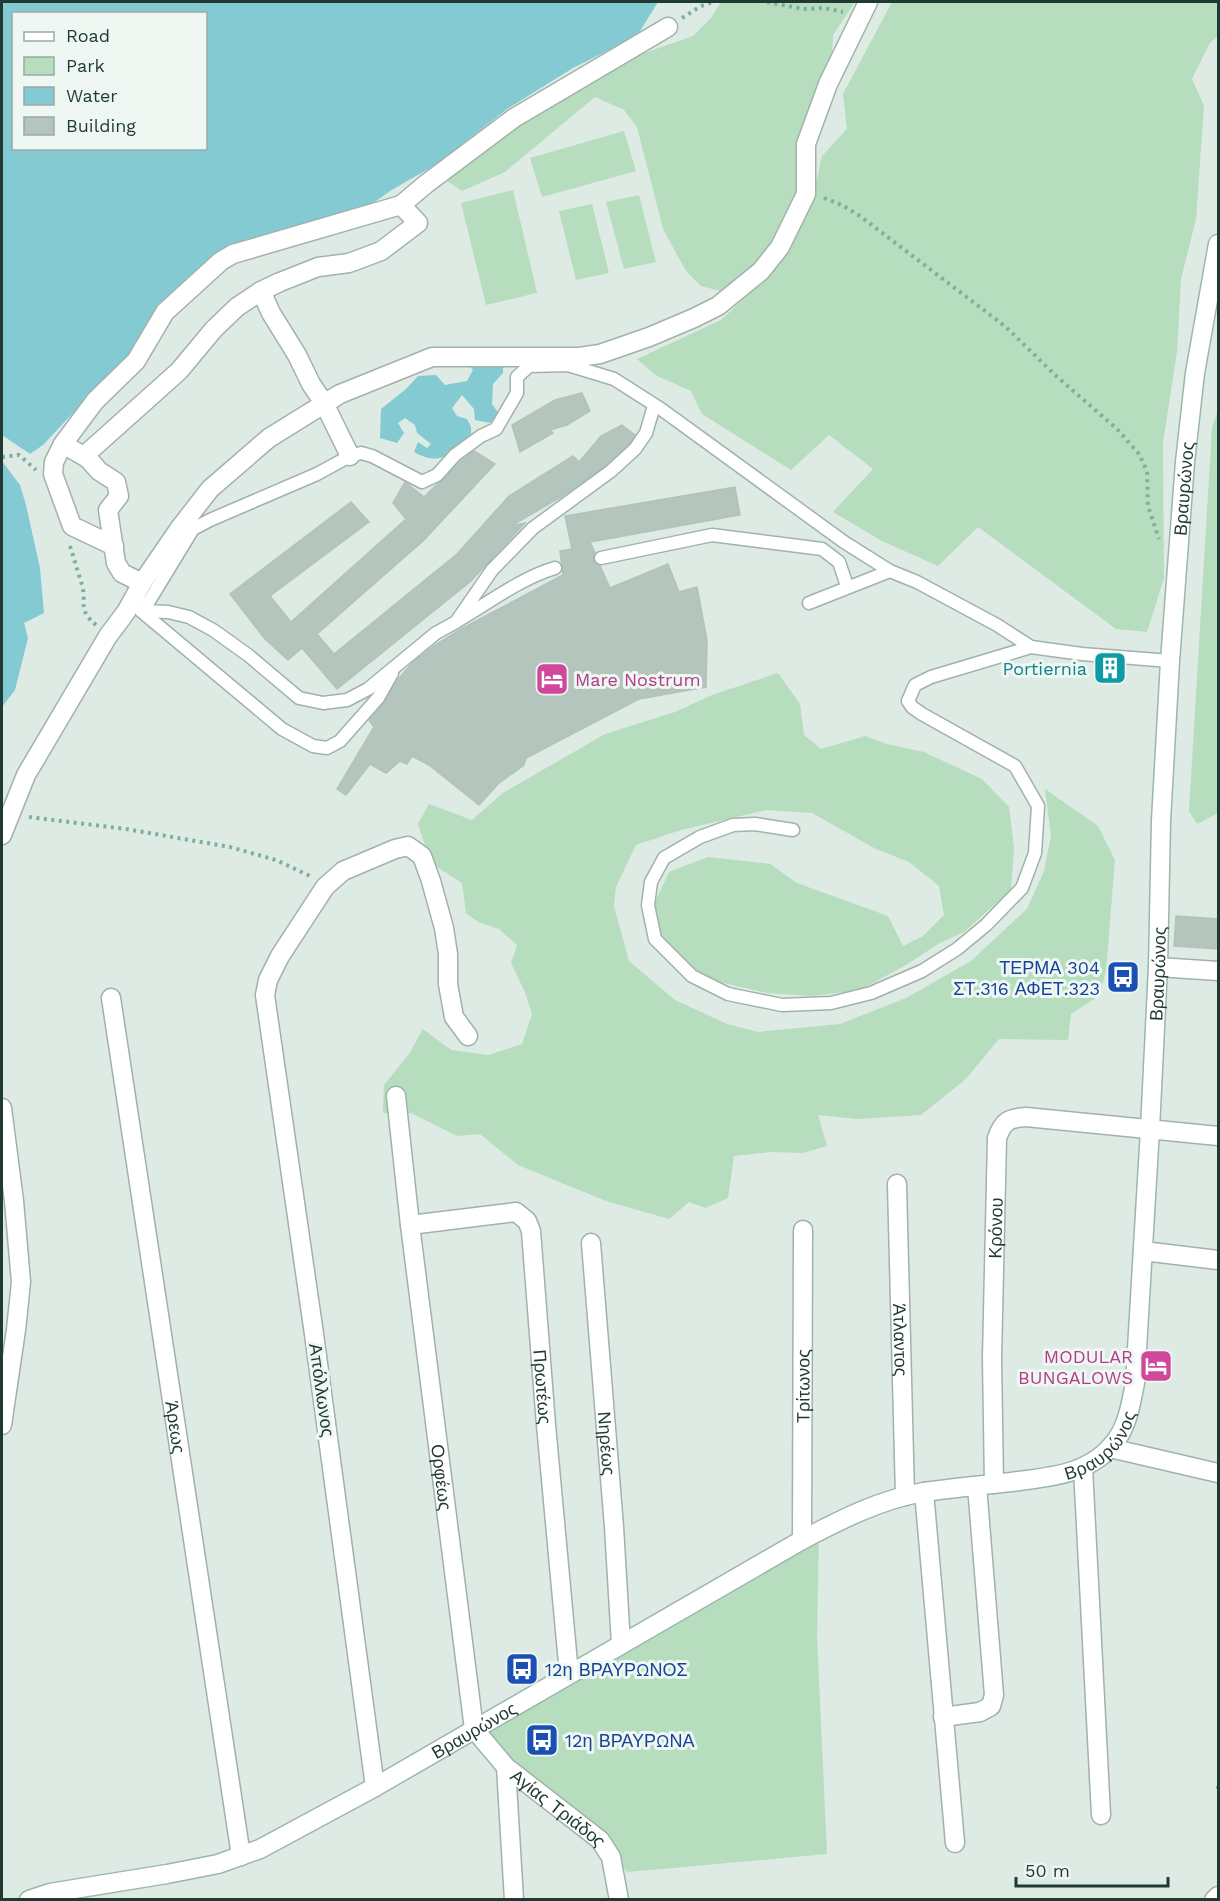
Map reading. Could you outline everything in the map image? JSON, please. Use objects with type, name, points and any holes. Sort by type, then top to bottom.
[{"type":"street","points":[[2,835],[26,775],[108,636],[126,612],[136,608],[142,583],[210,489],[269,438],[340,394],[432,357],[579,357],[600,354],[686,322],[718,306],[761,271],[780,247],[806,194],[806,144],[828,84],[864,8]]},
{"type":"street","points":[[114,546],[72,526],[53,474],[54,462],[63,444],[95,401],[136,361],[165,312],[221,261],[232,254],[401,205],[514,118],[668,27]]},
{"type":"street","points":[[87,458],[85,455],[179,371],[214,329],[237,307],[261,291],[318,267],[349,263],[381,251],[418,222],[401,205]]},
{"type":"street","name":"Βραυρώνος","points":[[29,1899],[50,1893],[218,1864],[241,1856],[297,1830],[802,1540],[846,1518],[905,1496],[1058,1475],[1083,1468],[1110,1448],[1118,1437],[1129,1414],[1136,1383],[1158,967],[1161,821],[1185,462],[1195,373],[1218,244]]},
{"type":"street","points":[[261,291],[270,313],[324,403],[350,456]]},
{"type":"street","points":[[63,444],[87,458],[99,471],[116,482],[119,496],[108,510],[116,563],[122,573],[142,583]]},
{"type":"street","points":[[325,887],[343,871],[395,849],[408,846],[422,856],[444,928],[448,954],[448,984],[454,1017],[468,1036]]},
{"type":"street","name":"Απόλλωνος","points":[[325,887],[280,956],[268,980],[265,995],[316,1346],[375,1786]]},
{"type":"street","points":[[1158,967],[1218,971]]},
{"type":"street","name":"Άρεως","points":[[111,998],[241,1856]]},
{"type":"street","name":"Ορφέως","points":[[396,1096],[410,1226],[474,1729]]},
{"type":"street","points":[[2,1108],[14,1201],[21,1282],[2,1425]]},
{"type":"street","name":"Κρόνου","points":[[985,1485],[992,1358],[997,1138],[1001,1126],[1010,1118],[1026,1117],[1150,1129]]},
{"type":"street","points":[[1150,1129],[1218,1136]]},
{"type":"street","name":"Άτλαντος","points":[[897,1184],[905,1496]]},
{"type":"street","name":"Πρωτέως","points":[[410,1226],[516,1212],[527,1221],[531,1231],[569,1674]]},
{"type":"street","name":"Τρίτωνος","points":[[802,1540],[803,1230]]},
{"type":"street","name":"Νηρέως","points":[[591,1243],[621,1644]]},
{"type":"street","points":[[1143,1251],[1218,1260]]},
{"type":"street","points":[[1110,1448],[1218,1473]]},
{"type":"street","points":[[1083,1468],[1101,1815]]},
{"type":"street","points":[[943,1717],[980,1712],[991,1706],[994,1695],[985,1485]]},
{"type":"street","points":[[924,1492],[956,1843]]},
{"type":"street","name":"Αγίας Τριάδος","points":[[474,1729],[506,1767],[600,1840],[611,1857],[619,1899]]},
{"type":"street","points":[[506,1767],[514,1899]]},
{"type":"street","points":[[1214,1899],[1218,1896]]},
{"type":"lane","points":[[136,608],[193,529],[317,474],[350,456],[361,453],[372,456],[422,482],[437,475],[455,455],[481,436],[496,429],[517,393],[517,377],[529,366],[568,365],[614,379],[844,542],[890,571],[917,582],[997,625],[1031,647]]},
{"type":"lane","points":[[456,622],[492,570],[533,528],[611,471],[635,449],[646,433],[654,406]]},
{"type":"lane","points":[[601,558],[712,535],[822,549],[839,562],[848,586]]},
{"type":"lane","points":[[136,608],[189,617],[213,630],[299,698],[323,703],[347,700],[368,689],[436,633],[540,572],[555,568]]},
{"type":"lane","points":[[809,603],[890,571]]},
{"type":"lane","points":[[136,608],[282,729],[313,746],[327,748],[340,741],[378,698],[395,668]]},
{"type":"lane","points":[[793,830],[755,824],[733,825],[700,837],[664,858],[651,882],[648,904],[655,939],[692,976],[728,994],[782,1005],[831,1003],[871,993],[922,971],[957,949],[986,925],[1022,888],[1035,853],[1038,807],[1015,766],[912,707],[908,701],[915,685],[931,677],[1031,647],[1082,654],[1170,661]]},
{"type":"path","points":[[668,27],[701,6],[713,2]]},
{"type":"path","points":[[767,2],[804,9],[864,8]]},
{"type":"path","points":[[806,194],[822,197],[842,205],[945,279],[1006,327],[1055,375],[1117,429],[1139,454],[1143,462],[1147,471],[1148,506],[1161,544],[1178,559]]},
{"type":"path","points":[[2,457],[19,455],[39,472],[53,474]]},
{"type":"path","points":[[72,526],[68,539],[82,587],[84,612],[108,636]]},
{"type":"path","points":[[9,814],[126,829],[250,851],[306,872],[325,887]]},
{"type":"path","points":[[1218,1786],[1218,1791]]},
{"type":"green space","points":[[721,2],[855,2],[833,35],[832,53],[799,192],[778,241],[753,269],[724,292],[701,286],[686,271],[663,229],[637,127],[624,110],[595,97],[505,172],[462,191],[447,181],[459,154],[630,58],[693,36],[711,18]]},
{"type":"green space","points":[[892,2],[1218,2],[1218,36],[1210,43],[1192,79],[1204,106],[1196,219],[1181,279],[1177,352],[1163,443],[1164,578],[1147,632],[1116,629],[978,527],[938,566],[882,541],[833,512],[873,469],[829,435],[791,470],[702,414],[691,391],[657,376],[637,359],[721,320],[765,279],[793,240],[816,183],[822,156],[847,129],[843,94]]},
{"type":"green space","points":[[624,131],[636,171],[542,197],[530,158]]},
{"type":"green space","points":[[513,190],[537,293],[486,305],[461,203]]},
{"type":"green space","points":[[639,195],[656,262],[624,269],[606,202]]},
{"type":"green space","points":[[592,204],[609,273],[576,280],[559,211]]},
{"type":"green space","points":[[1218,410],[1218,813],[1197,824],[1189,811],[1212,428]]},
{"type":"green space","points":[[778,673],[800,704],[804,735],[821,749],[865,736],[887,744],[924,752],[982,779],[1009,807],[1014,848],[1011,890],[964,932],[940,943],[860,990],[813,996],[767,993],[719,982],[684,964],[661,938],[654,904],[669,872],[708,857],[770,864],[797,883],[888,916],[903,946],[923,936],[944,915],[939,886],[909,862],[876,849],[812,813],[766,810],[681,830],[636,845],[616,887],[614,906],[629,961],[675,1000],[727,1024],[758,1032],[840,1024],[906,998],[971,961],[1027,909],[1044,871],[1051,836],[1045,789],[1098,826],[1115,860],[1106,971],[1099,996],[1071,1014],[1068,1040],[999,1039],[966,1079],[921,1115],[857,1119],[818,1115],[827,1146],[803,1153],[771,1152],[734,1156],[728,1198],[705,1208],[689,1202],[669,1219],[606,1201],[518,1165],[480,1134],[457,1136],[411,1113],[383,1113],[384,1085],[409,1054],[423,1029],[451,1050],[488,1055],[522,1044],[532,1014],[525,992],[511,963],[517,945],[499,929],[478,922],[466,913],[462,883],[431,863],[418,824],[429,804],[472,820],[503,793],[605,734],[675,712],[712,695]]},
{"type":"green space","points":[[819,1531],[817,1637],[827,1854],[628,1872],[474,1729]]},
{"type":"water","points":[[2,2],[658,2],[637,36],[573,68],[507,109],[435,165],[390,191],[362,211],[224,252],[125,370],[71,415],[43,445],[30,454],[2,435]]},
{"type":"water","points":[[493,359],[503,366],[503,373],[493,384],[492,404],[499,414],[490,423],[475,420],[474,409],[462,395],[452,408],[457,416],[467,419],[471,427],[471,437],[451,453],[431,458],[414,452],[418,442],[427,448],[431,444],[417,433],[415,425],[405,418],[398,423],[404,433],[397,443],[380,438],[381,409],[418,376],[436,375],[445,385],[467,381],[473,370],[467,363]]},
{"type":"water","points":[[2,461],[20,485],[26,505],[40,568],[44,613],[24,623],[28,638],[15,690],[2,707]]},
{"type":"building","points":[[582,393],[590,411],[567,425],[550,430],[553,433],[520,452],[512,425],[555,400]]},
{"type":"building","points":[[622,425],[635,435],[629,444],[606,465],[564,495],[511,526],[525,523],[471,581],[337,689],[302,648],[288,660],[265,639],[230,594],[351,502],[369,522],[270,596],[291,622],[406,519],[393,503],[405,482],[424,497],[474,451],[495,464],[423,541],[317,634],[334,654],[457,554],[509,496],[573,456],[579,462],[601,436]]},
{"type":"building","name":"Mare Nostrum","points":[[735,487],[740,515],[590,542],[595,553],[593,560],[600,566],[610,588],[668,564],[679,592],[697,587],[707,640],[706,687],[639,699],[526,758],[524,765],[499,783],[479,805],[429,765],[412,756],[407,764],[400,761],[386,773],[370,764],[346,795],[337,789],[374,727],[369,720],[412,663],[461,629],[563,575],[560,551],[572,549],[565,516]]},
{"type":"building","points":[[1176,916],[1218,919],[1218,949],[1174,946]]},
{"type":"place","name":"Portiernia","points":[[1110,668]]},
{"type":"place","name":"Mare Nostrum","points":[[552,679]]},
{"type":"place","name":"ΤΕΡΜΑ 304 ΣΤ.316 ΑΦΕΤ.323","points":[[1123,977]]},
{"type":"place","name":"MODULAR BUNGALOWS","points":[[1156,1366]]},
{"type":"place","name":"12η ΒΡΑΥΡΩΝΟΣ","points":[[522,1669]]},
{"type":"place","name":"12η ΒΡΑΥΡΩΝΑ","points":[[542,1740]]}]
